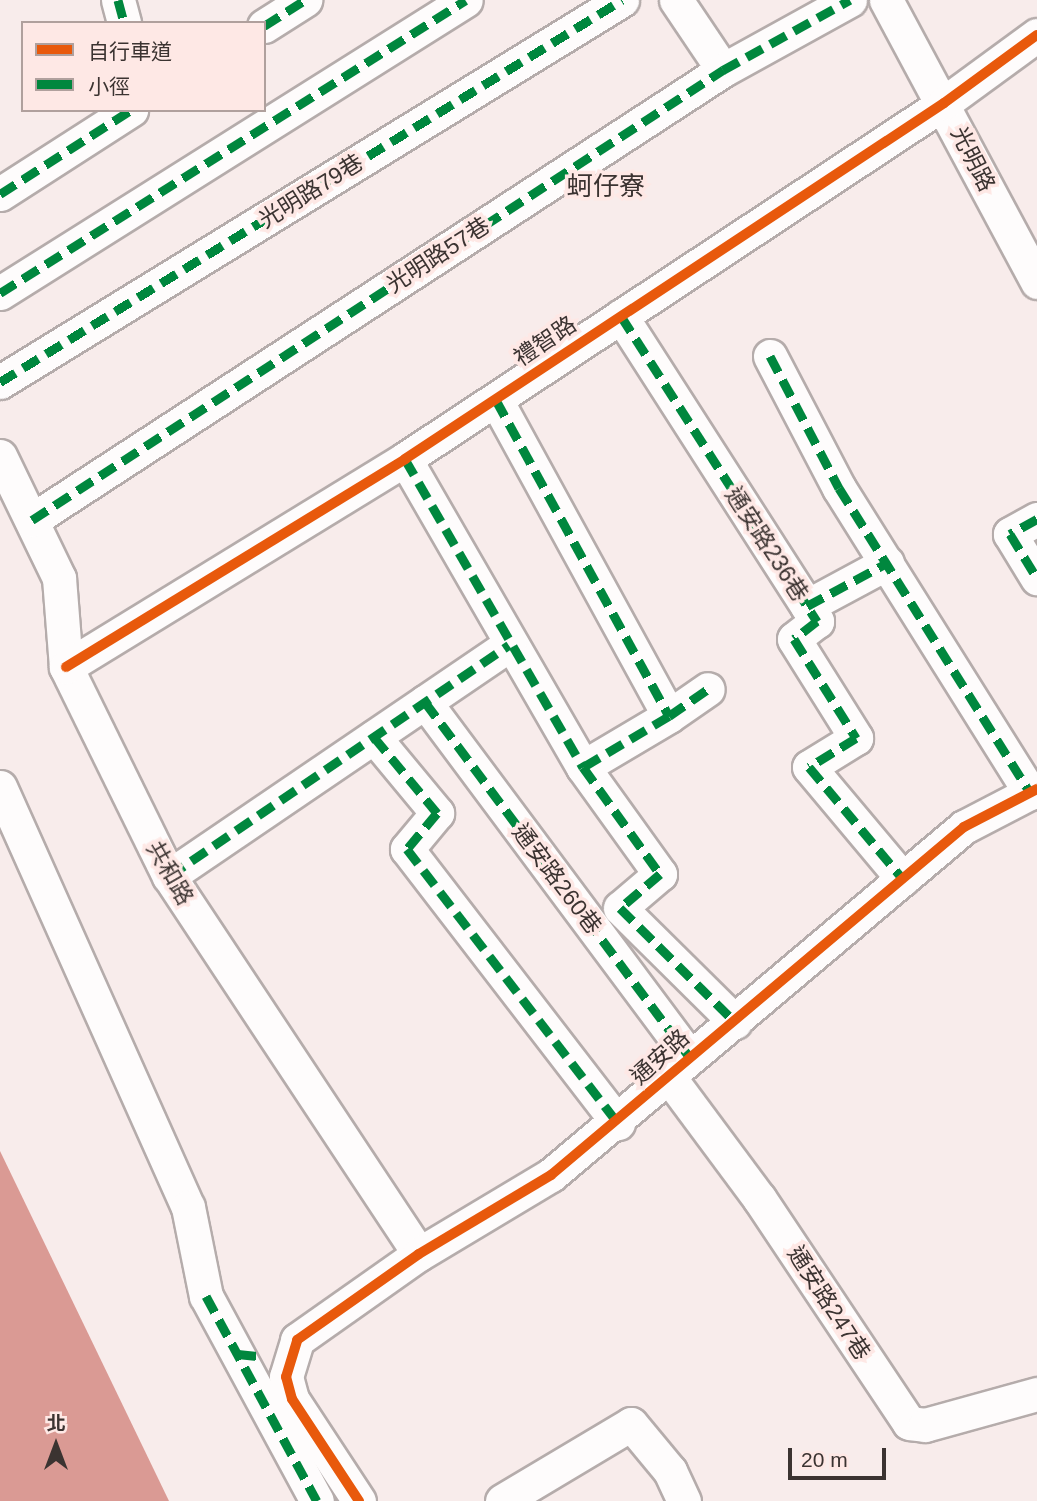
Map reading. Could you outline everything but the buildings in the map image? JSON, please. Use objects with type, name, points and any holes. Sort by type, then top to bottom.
[{"type":"street","points":[[118,0],[123,21]]},
{"type":"street","points":[[266,25],[305,0]]},
{"type":"street","points":[[0,293],[466,0]]},
{"type":"street","name":"光明路79巷","points":[[0,382],[622,0]]},
{"type":"street","points":[[676,0],[723,70]]},
{"type":"street","name":"光明路57巷","points":[[32,520],[723,70],[850,0]]},
{"type":"street","name":"光明路","points":[[886,0],[944,103],[1037,282]]},
{"type":"street","name":"禮智路","points":[[66,667],[405,459],[496,400],[944,103],[1037,35]]},
{"type":"street","points":[[0,194],[128,112]]},
{"type":"street","name":"通安路236巷","points":[[621,316],[817,621],[794,639],[856,738],[809,767],[903,879]]},
{"type":"street","points":[[770,356],[887,563],[1033,791]]},
{"type":"street","points":[[496,400],[669,716]]},
{"type":"street","name":"共和路","points":[[0,456],[59,578],[66,667],[169,876],[419,1254]]},
{"type":"street","points":[[405,459],[509,645],[583,767],[660,874],[620,908],[735,1023]]},
{"type":"street","points":[[1037,519],[1010,534],[1037,578]]},
{"type":"street","points":[[807,606],[887,563]]},
{"type":"street","points":[[169,876],[509,645]]},
{"type":"street","points":[[583,767],[669,716],[708,689]]},
{"type":"street","name":"通安路260巷","points":[[425,702],[680,1067]]},
{"type":"street","points":[[374,737],[437,813],[407,849],[618,1123]]},
{"type":"street","points":[[0,787],[188,1208],[206,1296],[248,1355],[317,1501]]},
{"type":"street","name":"通安路","points":[[359,1501],[292,1399],[286,1377],[297,1340],[419,1254],[551,1175],[618,1123],[680,1067],[964,827],[1033,791]]},
{"type":"street","name":"通安路247巷","points":[[680,1067],[759,1198],[909,1423],[925,1425],[1037,1394]]},
{"type":"street","points":[[502,1501],[631,1424],[670,1471],[684,1501]]},
{"type":"shaded area","points":[[0,1151],[141,1443],[169,1501],[0,1501]]},
{"type":"marked path","points":[[118,0],[123,21]]},
{"type":"marked path","points":[[266,25],[305,0]]},
{"type":"marked path","points":[[0,293],[466,0]]},
{"type":"marked path","points":[[0,382],[622,0]]},
{"type":"marked path","points":[[32,520],[723,70],[850,0]]},
{"type":"marked path","points":[[0,194],[128,112]]},
{"type":"marked path","points":[[621,316],[817,621],[794,639],[856,738],[809,767],[903,879]]},
{"type":"marked path","points":[[770,356],[839,488],[1030,793]]},
{"type":"marked path","points":[[496,400],[669,716],[583,767]]},
{"type":"marked path","points":[[405,459],[583,767],[660,874],[620,908],[735,1022]]},
{"type":"marked path","points":[[1037,519],[1010,534],[1037,578]]},
{"type":"marked path","points":[[807,606],[887,563]]},
{"type":"marked path","points":[[169,876],[509,645]]},
{"type":"marked path","points":[[669,716],[708,689]]},
{"type":"marked path","points":[[425,702],[690,1057]]},
{"type":"marked path","points":[[374,737],[437,813],[407,849],[618,1123]]},
{"type":"marked path","points":[[206,1296],[317,1501]]},
{"type":"marked path","points":[[238,1354],[257,1356]]},
{"type":"cycle path","points":[[66,667],[405,459],[944,103],[1037,35]]},
{"type":"cycle path","points":[[359,1501],[292,1399],[286,1377],[297,1340],[419,1254],[551,1175],[964,827],[1037,789]]},
{"type":"district","name":"蚵仔寮","points":[[606,187]]}]
